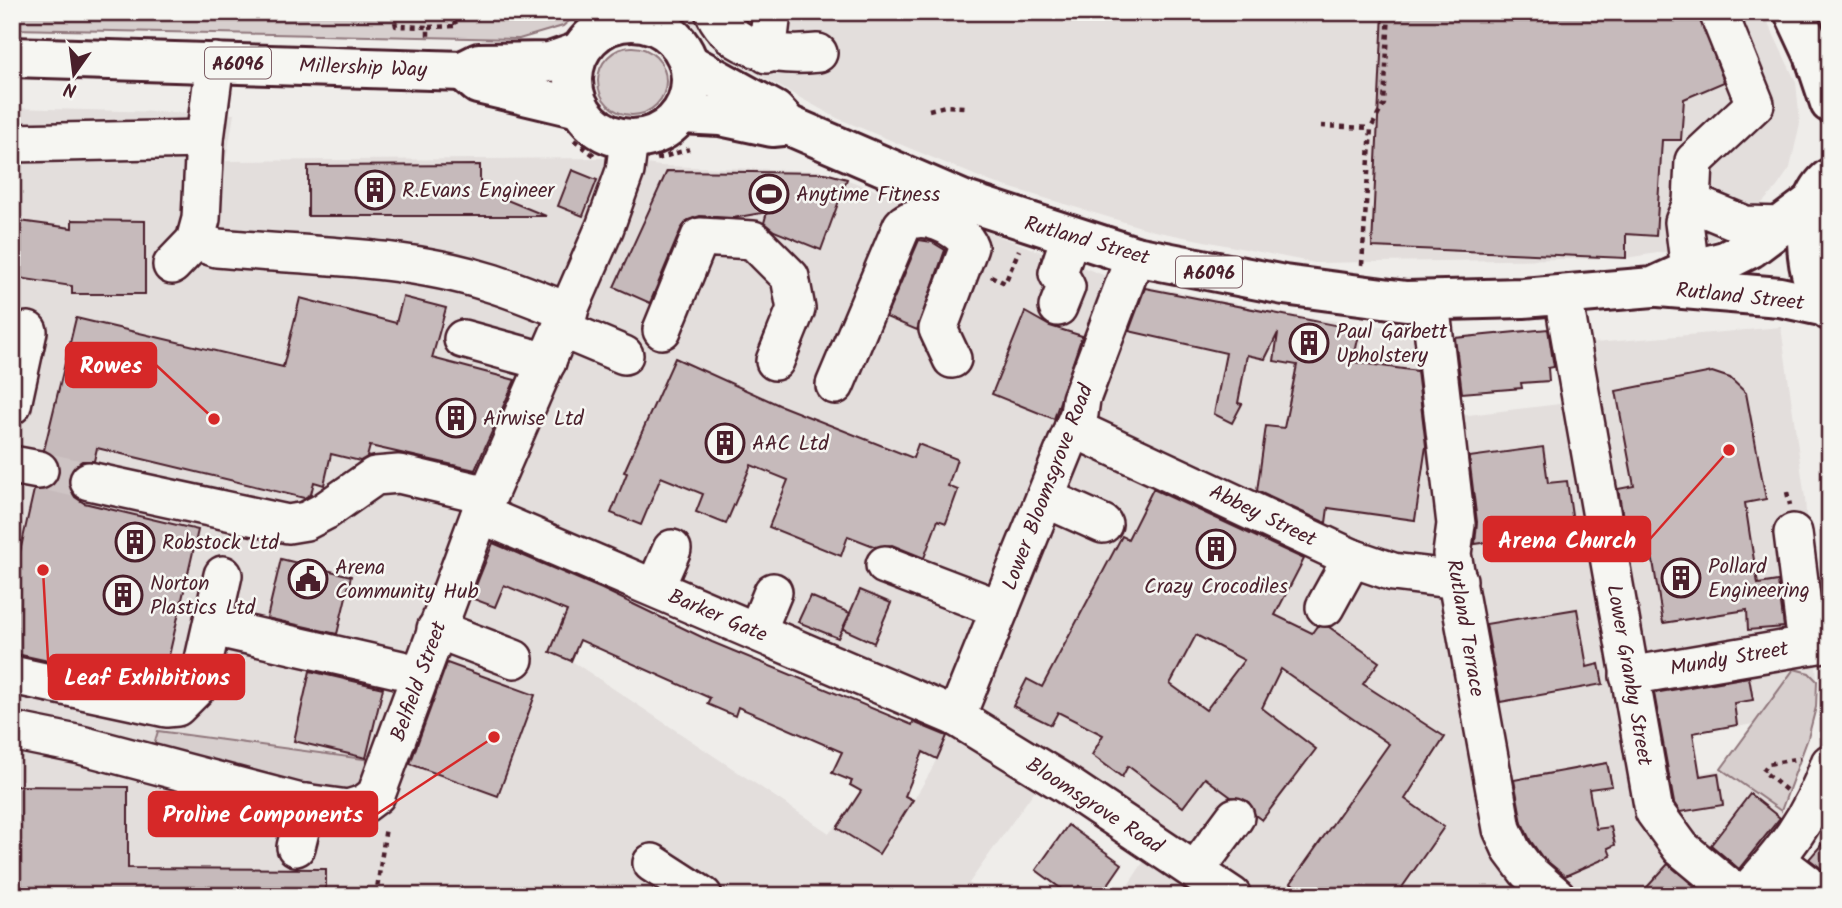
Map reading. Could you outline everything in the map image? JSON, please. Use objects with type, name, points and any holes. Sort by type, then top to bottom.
[{"type":"main road","points":[[1794,12],[1814,55],[1830,103]]},
{"type":"main road","name":"A6096","points":[[579,52],[591,36],[611,18],[663,21],[690,64]]},
{"type":"main road","points":[[579,52],[572,70],[573,90],[579,108],[592,124],[609,135],[629,139],[659,133],[682,114],[691,82],[690,64]]},
{"type":"main road","name":"Millership Way","points":[[12,57],[463,71],[479,63],[550,62],[579,52]]},
{"type":"main road","name":"Rutland Street","points":[[690,64],[775,111],[788,125],[929,187],[1070,237],[1135,256],[1323,291],[1430,302],[1563,296],[1653,287],[1780,297],[1828,309]]},
{"type":"main road","name":"Millership Way","points":[[463,71],[478,84],[579,108]]},
{"type":"main road","name":"Rutland Street","points":[[682,114],[720,116],[772,127],[788,125]]},
{"type":"main road","points":[[1816,187],[1808,265],[1828,309]]},
{"type":"main road","name":"Rutland Street","points":[[1653,287],[1690,270],[1725,261],[1816,187]]},
{"type":"street","points":[[714,12],[729,33],[767,54],[818,53]]},
{"type":"street","points":[[767,54],[772,12]]},
{"type":"street","points":[[1690,270],[1684,222],[1692,203],[1694,161],[1755,104],[1718,12]]},
{"type":"street","points":[[215,62],[205,139],[201,219],[183,253],[217,248],[382,262],[487,282],[565,321],[624,355]]},
{"type":"street","points":[[12,143],[205,139]]},
{"type":"street","name":"Belfield Street","points":[[381,785],[419,674],[484,505],[620,188],[629,139]]},
{"type":"street","points":[[1692,203],[1745,225],[1816,187]]},
{"type":"street","points":[[835,385],[902,226],[908,219],[917,216],[960,233],[969,247],[938,329],[952,359]]},
{"type":"street","points":[[662,330],[701,237],[753,240],[790,277],[796,309],[775,361]]},
{"type":"street","points":[[1058,307],[1066,287],[1058,273],[1070,237]]},
{"type":"street","name":"Lower Bloomsgrove Road","points":[[956,717],[1045,498],[1093,424],[1081,399],[1135,256]]},
{"type":"street","name":"Lower Granby Street","points":[[1563,296],[1629,676],[1657,817],[1681,848],[1741,896]]},
{"type":"street","name":"Rutland Terrace","points":[[1430,302],[1456,524],[1452,554],[1502,828],[1512,851],[1527,872],[1556,896]]},
{"type":"street","points":[[12,405],[29,331]]},
{"type":"street","points":[[463,339],[547,362]]},
{"type":"street","name":"Abbey Street","points":[[1093,424],[1352,558],[1393,572],[1458,580]]},
{"type":"street","name":"Barker Gate","points":[[89,481],[288,524],[306,521],[325,511],[375,476],[399,474],[484,505],[655,588],[956,717]]},
{"type":"street","points":[[1045,498],[1103,524]]},
{"type":"street","points":[[1793,533],[1818,643]]},
{"type":"street","points":[[655,588],[672,549]]},
{"type":"street","points":[[1325,607],[1352,558]]},
{"type":"street","points":[[885,565],[1000,609]]},
{"type":"street","points":[[12,675],[166,709],[177,706],[198,686],[223,575]]},
{"type":"street","points":[[757,631],[773,592]]},
{"type":"street","points":[[213,627],[419,674]]},
{"type":"street","points":[[436,629],[514,659]]},
{"type":"street","name":"Mundy Street","points":[[1629,676],[1818,643]]},
{"type":"street","name":"Bloomsgrove Road","points":[[956,717],[1062,782],[1232,896]]},
{"type":"street","points":[[12,731],[81,745],[307,803],[348,809],[364,804],[381,785]]},
{"type":"street","points":[[1741,896],[1776,860],[1806,820],[1819,760]]},
{"type":"street","points":[[296,847],[307,803]]},
{"type":"street","points":[[1195,872],[1235,817]]},
{"type":"street","points":[[1776,860],[1823,896]]},
{"type":"street","points":[[652,863],[703,896]]},
{"type":"path","points":[[428,27],[457,26],[450,12]]},
{"type":"path","points":[[1362,270],[1371,128],[1384,104],[1389,12]]},
{"type":"path","points":[[929,110],[945,106],[965,107]]},
{"type":"path","points":[[1321,126],[1371,128]]},
{"type":"path","points":[[1793,795],[1763,771],[1768,764],[1774,761],[1819,760]]},
{"type":"path","points":[[376,896],[390,809],[381,785]]},
{"type":"shaded area","points":[[12,12],[579,12],[563,26],[519,39],[12,29]]},
{"type":"shaded area","points":[[680,12],[1763,12],[1796,82],[1800,123],[1790,168],[1777,187],[1736,231],[1695,247],[1626,258],[1315,263],[1154,231],[991,182],[837,118],[724,56]]},
{"type":"shaded area","points":[[632,47],[645,50],[656,57],[663,68],[666,81],[663,94],[656,105],[645,112],[632,115],[619,112],[608,105],[601,94],[598,81],[601,68],[608,57],[619,50]]},
{"type":"shaded area","points":[[12,108],[234,114],[226,161],[605,158],[660,166],[824,171],[1117,280],[1309,318],[1442,333],[1452,417],[1568,403],[1560,346],[1781,327],[1805,498],[1817,681],[1809,673],[1794,669],[1753,724],[1714,731],[1712,727],[1651,737],[1659,781],[1721,769],[1788,817],[1724,896],[1121,896],[1148,855],[1040,783],[969,883],[988,896],[12,896]],"holes":[[[603,585],[948,733],[931,771],[881,855],[835,827],[829,833],[572,661]]]},
{"type":"shaded area","points":[[1794,669],[1809,673],[1817,681],[1816,707],[1808,738],[1781,811],[1721,769]]},
{"type":"shaded area","points":[[158,731],[371,760],[367,779],[353,789],[316,790],[153,748]]},
{"type":"building","points":[[1383,12],[1698,12],[1724,82],[1684,99],[1681,140],[1662,140],[1656,236],[1626,234],[1626,258],[1372,247]]},
{"type":"building","points":[[480,165],[480,189],[546,216],[308,216],[308,166]]},
{"type":"building","points":[[572,170],[597,180],[583,216],[558,206]]},
{"type":"building","points":[[667,171],[825,173],[847,179],[821,250],[774,231],[764,223],[767,212],[733,218],[700,216],[688,220],[681,229],[650,303],[614,287]]},
{"type":"building","points":[[12,220],[72,228],[72,220],[145,221],[145,294],[72,294],[72,286],[12,277]]},
{"type":"building","points":[[919,240],[932,242],[945,250],[917,330],[886,317]]},
{"type":"building","points":[[1145,288],[1360,330],[1353,362],[1417,371],[1426,446],[1415,520],[1328,508],[1326,523],[1257,491],[1266,426],[1284,428],[1297,365],[1274,361],[1278,333],[1265,359],[1247,355],[1238,403],[1242,404],[1232,423],[1214,414],[1226,353],[1129,331]]},
{"type":"building","points":[[403,297],[446,308],[432,358],[515,380],[475,470],[370,446],[367,457],[360,461],[331,454],[324,485],[314,482],[311,494],[304,498],[97,448],[94,461],[82,461],[73,467],[69,476],[69,487],[75,497],[84,503],[198,530],[162,686],[12,653],[12,587],[34,490],[47,489],[55,483],[60,473],[58,462],[44,450],[76,318],[283,367],[300,298],[396,323]]},
{"type":"building","points":[[1025,312],[1050,326],[1082,336],[1054,419],[992,394]]},
{"type":"building","points":[[1548,329],[1554,367],[1548,368],[1549,381],[1521,383],[1522,388],[1462,393],[1455,338]]},
{"type":"building","points":[[675,358],[779,405],[913,458],[918,444],[957,459],[948,486],[958,490],[946,523],[938,520],[924,558],[892,545],[876,547],[848,536],[841,556],[769,527],[788,480],[751,465],[726,524],[696,512],[703,494],[661,477],[641,525],[611,513],[627,473],[624,472]]},
{"type":"building","points":[[1712,372],[1730,378],[1746,393],[1766,499],[1745,503],[1750,536],[1758,584],[1778,581],[1784,627],[1748,630],[1747,610],[1663,623],[1649,536],[1627,540],[1618,489],[1634,486],[1616,391]]},
{"type":"building","points":[[1543,447],[1548,483],[1567,481],[1574,530],[1475,544],[1477,522],[1469,457]]},
{"type":"building","points":[[1153,489],[1304,559],[1275,615],[1312,633],[1317,626],[1329,627],[1379,662],[1363,684],[1445,737],[1405,799],[1444,827],[1396,896],[1310,896],[1291,883],[1389,744],[1281,669],[1262,708],[1316,749],[1262,820],[1255,815],[1248,801],[1231,797],[1205,778],[1183,807],[1128,766],[1122,777],[1092,755],[1103,735],[1058,712],[1051,725],[1013,706],[1027,679],[1042,687],[1122,536],[1128,539]],"holes":[[[1196,635],[1244,660],[1206,710],[1170,684]]]},
{"type":"building","points":[[493,543],[602,589],[712,642],[912,725],[913,722],[947,736],[937,759],[923,752],[905,796],[913,800],[879,854],[837,828],[861,791],[850,785],[852,781],[832,773],[842,752],[738,707],[735,716],[707,704],[710,698],[580,640],[571,661],[550,652],[567,611],[504,585],[495,607],[471,598]]},
{"type":"building","points":[[281,559],[351,576],[337,634],[267,618]]},
{"type":"building","points":[[860,590],[891,603],[874,643],[843,629]]},
{"type":"building","points":[[810,596],[850,613],[838,638],[798,622]]},
{"type":"building","points":[[1577,609],[1587,667],[1599,664],[1603,684],[1500,702],[1486,624]]},
{"type":"building","points":[[447,663],[535,695],[498,796],[410,764]]},
{"type":"building","points":[[310,671],[383,688],[366,758],[294,741]]},
{"type":"building","points":[[1749,677],[1753,700],[1734,703],[1737,725],[1693,733],[1700,776],[1718,773],[1723,805],[1680,812],[1674,803],[1654,693]]},
{"type":"building","points":[[1607,763],[1612,786],[1589,789],[1596,829],[1611,827],[1615,845],[1608,848],[1611,856],[1565,876],[1542,857],[1530,840],[1522,823],[1514,780]]},
{"type":"building","points":[[12,786],[128,787],[128,868],[326,869],[326,896],[12,896]]},
{"type":"building","points":[[1750,794],[1780,818],[1739,869],[1711,845]]},
{"type":"building","points":[[1068,825],[1122,864],[1100,896],[1091,896],[1079,886],[1071,896],[1036,870]]},
{"type":"building","points":[[1830,835],[1830,875],[1809,859]]},
{"type":"building","points":[[1668,864],[1706,896],[1639,896]]},
{"type":"tunnel","points":[[39,470],[89,481]]},
{"type":"place","name":"R.Evans Engineer","points":[[375,190]]},
{"type":"place","name":"Anytime Fitness","points":[[769,194]]},
{"type":"place","name":"Paul Garbett Upholstery","points":[[1309,343]]},
{"type":"place","name":"Airwise Ltd","points":[[456,418]]},
{"type":"place","name":"Rowes","points":[[214,419]]},
{"type":"place","name":"AAC Ltd","points":[[725,443]]},
{"type":"place","name":"Arena Church","points":[[1729,450]]},
{"type":"place","name":"Robstock Ltd","points":[[135,542]]},
{"type":"place","name":"Crazy Crocodiles","points":[[1216,549]]},
{"type":"place","name":"Leaf Exhibitions","points":[[43,570]]},
{"type":"place","name":"Pollard Engineering","points":[[1681,578]]},
{"type":"place","name":"Arena Community Hub","points":[[308,579]]},
{"type":"place","name":"Norton Plastics Ltd","points":[[123,595]]},
{"type":"place","name":"Proline Components","points":[[494,737]]}]
